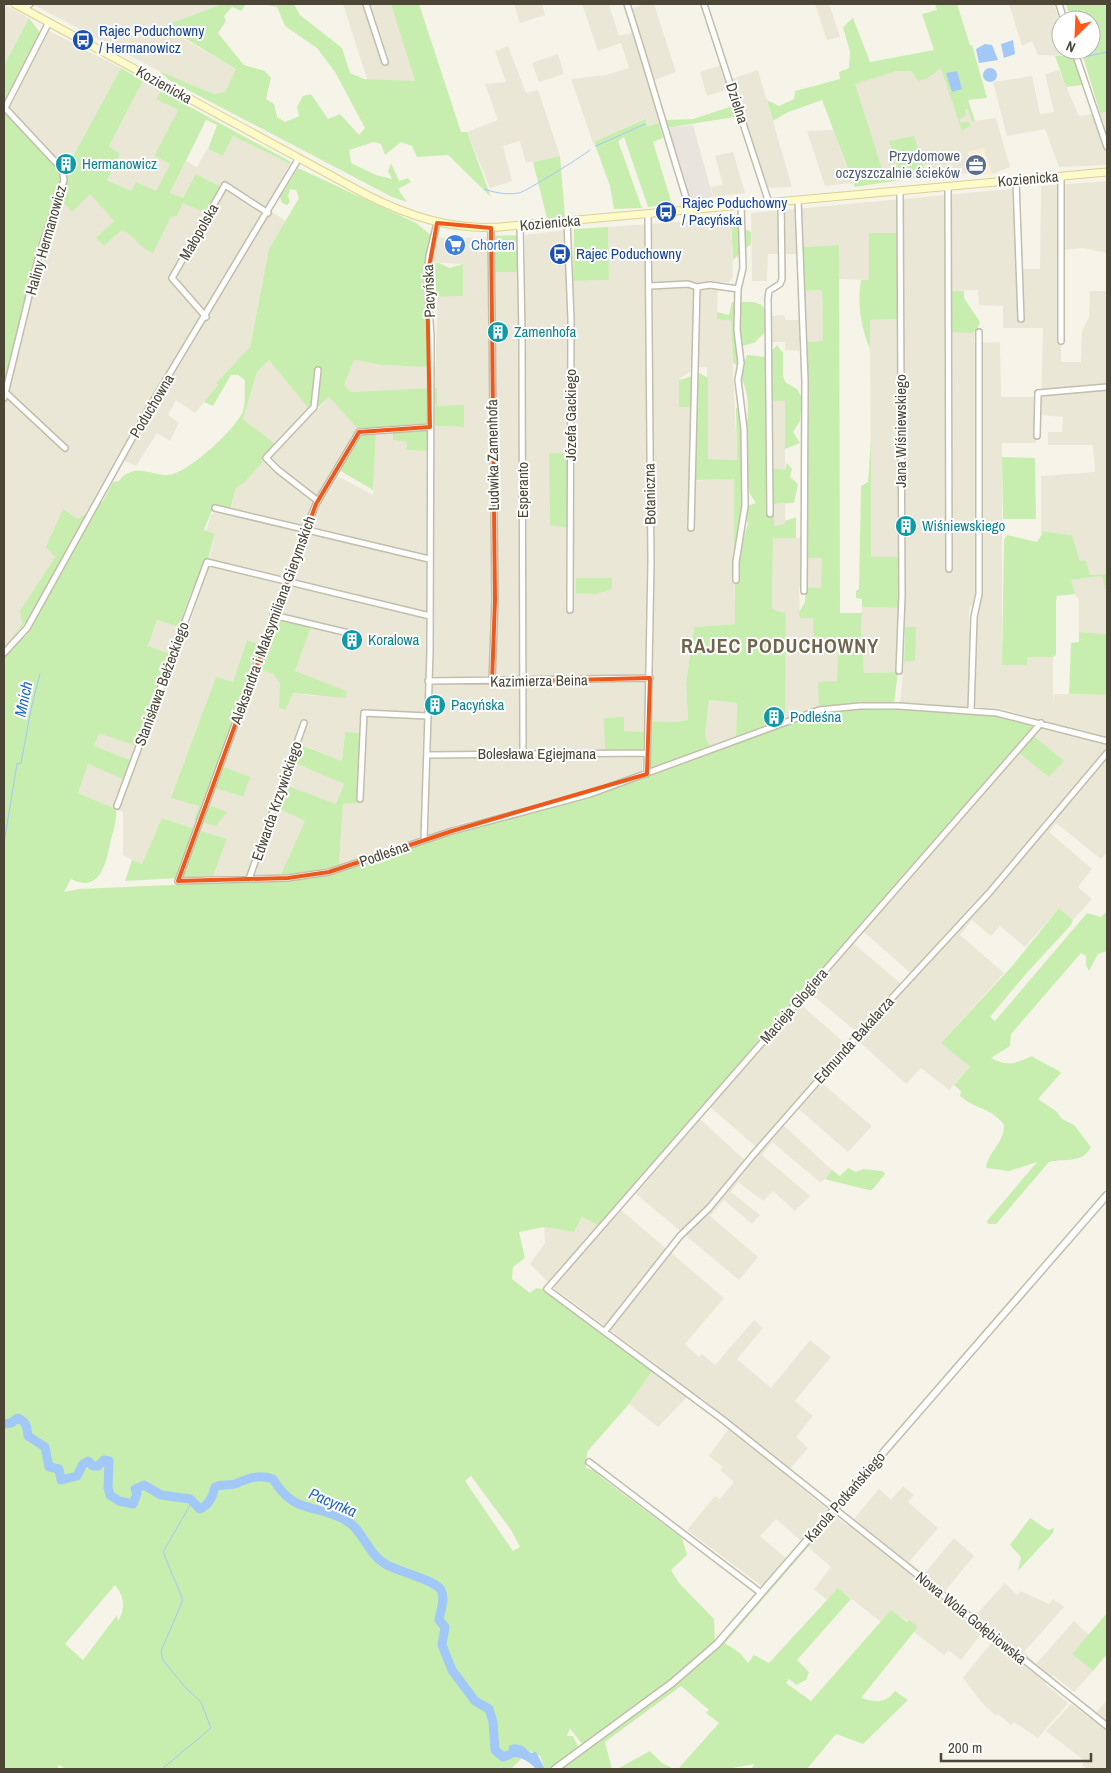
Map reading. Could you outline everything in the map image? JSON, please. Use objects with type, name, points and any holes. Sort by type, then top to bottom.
[{"type":"main road","name":"Kozienicka","points":[[19,6],[385,204],[437,223],[491,228],[1107,172]]},
{"type":"street","points":[[19,6],[30,4]]},
{"type":"street","points":[[366,4],[385,62]]},
{"type":"street","points":[[627,4],[659,102],[662,125],[690,210]]},
{"type":"street","name":"Dzielna","points":[[704,4],[769,203]]},
{"type":"street","name":"Haliny Hermanowicz","points":[[5,395],[39,255],[64,180],[62,168],[5,108],[49,22]]},
{"type":"street","points":[[1077,60],[1107,147]]},
{"type":"street","name":"Poduchowna","points":[[4,653],[27,628],[149,408],[206,317],[299,158]]},
{"type":"street","points":[[1061,176],[1061,341]]},
{"type":"street","points":[[1016,181],[1020,319]]},
{"type":"street","name":"Małopolska","points":[[206,317],[172,278],[225,185],[268,213]]},
{"type":"street","points":[[948,187],[949,569]]},
{"type":"street","name":"Jana Wiśniewskiego","points":[[900,191],[902,596],[900,672]]},
{"type":"street","points":[[798,200],[805,382],[804,591]]},
{"type":"street","points":[[770,514],[768,299],[769,291],[780,284],[782,279],[781,202]]},
{"type":"street","points":[[736,580],[736,562],[745,506],[744,429],[738,380],[741,363],[737,330],[738,289],[743,268],[741,205]]},
{"type":"street","name":"Botaniczna","points":[[647,774],[646,753],[650,678],[650,286],[648,214]]},
{"type":"street","name":"Józefa Gackiego","points":[[567,221],[571,319],[570,610]]},
{"type":"street","name":"Pacyńska","points":[[424,840],[430,616],[431,336],[427,278],[428,256],[437,223]]},
{"type":"street","name":"Esperanto","points":[[520,225],[523,754]]},
{"type":"street","name":"Ludwika Zamenhofa","points":[[491,228],[495,600],[492,682]]},
{"type":"street","points":[[650,286],[688,284],[697,287],[710,285],[738,289]]},
{"type":"street","points":[[691,528],[697,287]]},
{"type":"street","points":[[971,710],[974,617],[979,594],[979,332]]},
{"type":"street","points":[[318,370],[314,407],[266,458],[278,470],[318,501]]},
{"type":"street","points":[[1037,436],[1038,393],[1107,387]]},
{"type":"street","points":[[5,395],[65,448]]},
{"type":"street","name":"Aleksandra i Maksymiliana Gierymskich","points":[[178,881],[286,580],[318,501],[359,432],[430,427]]},
{"type":"street","points":[[215,508],[429,559]]},
{"type":"street","name":"Stanisława Bełżeckiego","points":[[117,806],[208,562],[286,580]]},
{"type":"street","points":[[286,580],[430,616]]},
{"type":"street","points":[[273,616],[357,635]]},
{"type":"street","name":"Kazimierza Beina","points":[[428,681],[492,682],[650,678]]},
{"type":"street","name":"Podleśna","points":[[178,881],[288,878],[329,872],[424,840],[590,794],[819,710],[860,706],[971,710],[1020,717],[1107,741]]},
{"type":"street","points":[[360,799],[364,713],[427,716]]},
{"type":"street","name":"Edwarda Krzywickiego","points":[[249,879],[304,723]]},
{"type":"street","name":"Macieja Glogiera","points":[[547,1289],[1041,723]]},
{"type":"street","name":"Edmunda Bakalarza","points":[[605,1331],[680,1236],[710,1208],[752,1155],[866,1025],[990,893],[1107,752]]},
{"type":"street","name":"Bolesława Egiejmana","points":[[427,755],[646,753]]},
{"type":"street","name":"Karola Potkańskiego","points":[[555,1769],[692,1668],[717,1644],[1107,1195]]},
{"type":"street","name":"Nowa Wola Gołębiowska","points":[[547,1289],[722,1420],[1107,1726]]},
{"type":"street","points":[[590,1462],[714,1555],[761,1594]]},
{"type":"highlighted area","points":[[437,223],[491,228],[495,600],[492,682],[650,678],[647,774],[452,831],[329,872],[288,878],[178,881],[316,504],[359,432],[430,427],[427,278]]},
{"type":"shaded area","points":[[4,4],[29,18],[4,65]]},
{"type":"shaded area","points":[[32,4],[222,4],[151,31],[158,38],[180,37],[236,69],[225,92],[214,94],[159,71]]},
{"type":"shaded area","points":[[343,4],[391,4],[419,88],[370,88]]},
{"type":"shaded area","points":[[514,4],[542,4],[545,15],[520,23]]},
{"type":"shaded area","points":[[582,4],[611,4],[609,5],[619,36],[634,32],[657,107],[659,123],[646,126],[644,119],[593,143],[571,79],[606,75],[629,68],[621,43],[598,51]]},
{"type":"shaded area","points":[[645,4],[654,4],[676,72],[654,80],[630,9]]},
{"type":"shaded area","points":[[815,4],[829,4],[840,37],[827,40]]},
{"type":"shaded area","points":[[1009,4],[1054,4],[1056,10],[1051,10],[1051,55],[1038,55],[1032,41],[1022,46]]},
{"type":"shaded area","points":[[49,31],[121,68],[65,171],[9,109]]},
{"type":"shaded area","points":[[508,46],[526,93],[538,90],[560,156],[526,163],[520,141],[503,146],[512,181],[490,188],[467,132],[498,120],[485,84],[506,82],[495,51]]},
{"type":"shaded area","points":[[558,54],[564,74],[539,82],[532,63]]},
{"type":"shaded area","points":[[722,65],[729,89],[707,96],[700,72]]},
{"type":"shaded area","points":[[958,67],[975,121],[996,118],[1010,167],[992,174],[983,148],[968,152],[975,173],[927,176],[914,137],[898,169],[883,172],[854,84],[897,71],[912,71],[914,77],[928,78],[941,68]]},
{"type":"shaded area","points":[[758,70],[792,187],[765,188],[732,79]]},
{"type":"shaded area","points":[[1059,70],[1079,116],[1107,112],[1107,165],[1059,167],[1045,129],[1007,136],[993,82],[1032,76],[1040,114],[1054,112],[1045,74]]},
{"type":"shaded area","points":[[143,81],[161,91],[157,99],[178,110],[154,156],[170,164],[156,191],[131,192],[107,179],[120,154],[109,146]]},
{"type":"shaded area","points":[[693,125],[713,197],[691,200],[667,128]]},
{"type":"shaded area","points":[[834,130],[852,183],[825,186],[807,131]]},
{"type":"shaded area","points":[[233,136],[290,164],[267,205],[272,212],[286,221],[269,249],[250,347],[216,383],[218,385],[195,413],[176,400],[168,415],[179,423],[170,441],[157,433],[136,466],[118,458],[90,508],[78,520],[64,509],[55,557],[20,611],[22,624],[4,648],[4,395],[57,201],[63,202],[90,194],[115,221],[104,246],[122,230],[131,234],[147,251],[153,252],[171,217],[177,216],[183,203],[183,199],[170,193],[186,161],[197,167],[207,149],[223,156]]},
{"type":"shaded area","points":[[984,148],[992,174],[976,176],[968,152]]},
{"type":"shaded area","points":[[733,152],[745,193],[713,197],[711,187],[723,185],[715,156]]},
{"type":"shaded area","points":[[1107,181],[1107,253],[1083,248],[1063,250],[1061,362],[1081,362],[1082,331],[1089,317],[1090,291],[1107,291],[1107,574],[1090,575],[1086,560],[1080,561],[1072,535],[1041,531],[1041,476],[1095,472],[1093,445],[1048,445],[1048,432],[1062,432],[1063,417],[1041,415],[1043,328],[1003,328],[1003,306],[979,305],[978,290],[950,291],[964,333],[975,332],[974,343],[1000,342],[1001,397],[1035,397],[1036,443],[1002,443],[1002,665],[1026,665],[1026,657],[1053,657],[1053,706],[1054,694],[1107,695],[1107,852],[1101,859],[1056,823],[1049,832],[1092,869],[1078,887],[1092,899],[1073,920],[1059,908],[1025,947],[1000,926],[991,936],[972,920],[960,935],[1004,973],[941,1043],[970,1067],[949,1090],[921,1068],[906,1084],[855,1038],[858,1033],[810,993],[853,943],[906,988],[915,977],[863,931],[1032,735],[1043,727],[1052,730],[1052,724],[1003,709],[900,704],[904,662],[914,661],[905,627],[899,630],[898,672],[864,673],[861,629],[862,607],[899,608],[871,557],[870,320],[899,319],[869,280],[839,279],[839,245],[805,247],[797,254],[768,254],[767,281],[752,281],[751,213],[1020,188],[1022,269],[1040,269],[1041,186]],"holes":[[[978,605],[975,664],[970,664],[969,606]]]},
{"type":"shaded area","points":[[731,218],[733,277],[729,282],[718,282],[717,318],[731,321],[737,460],[708,459],[707,367],[692,367],[690,372],[679,379],[679,407],[690,407],[690,481],[734,478],[735,624],[694,627],[686,683],[688,720],[674,722],[645,721],[644,732],[624,731],[604,718],[643,751],[642,773],[594,789],[459,824],[391,851],[339,866],[343,804],[358,802],[360,733],[345,732],[342,761],[302,745],[295,763],[345,784],[336,805],[288,786],[279,809],[305,821],[280,876],[213,876],[227,839],[163,818],[142,865],[123,855],[123,812],[78,793],[88,763],[130,761],[93,746],[99,732],[144,748],[176,657],[148,646],[157,620],[188,630],[207,569],[215,535],[206,531],[211,515],[216,511],[230,513],[236,488],[244,483],[264,461],[274,444],[243,419],[257,372],[269,360],[314,413],[329,397],[359,428],[332,473],[373,495],[376,435],[393,433],[393,440],[407,442],[408,450],[432,451],[435,426],[464,427],[437,406],[437,388],[351,392],[343,385],[354,360],[382,365],[436,367],[437,295],[463,296],[463,264],[431,262],[436,237],[445,238],[446,251],[464,250],[463,238],[488,237],[489,272],[525,272],[525,235],[567,230],[568,281],[609,280],[608,227]],"holes":[[[310,628],[295,671],[347,691],[314,696],[293,693],[286,710],[279,708],[281,683],[273,674],[253,666],[219,766],[242,797],[215,788],[209,805],[194,820],[199,806],[195,737],[216,677],[233,683],[247,640],[265,646]]]},
{"type":"shaded area","points":[[445,238],[463,238],[464,250],[447,251]]},
{"type":"shaded area","points":[[822,290],[823,341],[799,342],[799,351],[785,350],[785,342],[772,342],[772,316],[784,315],[786,320],[805,320],[806,291]]},
{"type":"shaded area","points":[[785,400],[785,470],[772,470],[773,401]]},
{"type":"shaded area","points":[[774,504],[785,504],[785,524],[774,526]]},
{"type":"shaded area","points":[[773,538],[801,538],[800,558],[822,558],[822,588],[799,587],[800,617],[813,618],[838,644],[837,682],[819,709],[785,718],[786,621],[784,613],[772,609]]},
{"type":"shaded area","points":[[1102,576],[1105,588],[1107,588],[1107,634],[1079,632],[1079,600],[1074,593],[1071,580]]},
{"type":"shaded area","points":[[709,700],[737,703],[736,737],[710,746],[705,736]]},
{"type":"shaded area","points":[[799,1003],[847,1045],[817,1079],[872,1126],[848,1152],[793,1104],[780,1122],[832,1170],[821,1183],[772,1142],[762,1155],[810,1196],[795,1211],[773,1191],[763,1201],[738,1182],[731,1192],[760,1215],[752,1224],[724,1200],[710,1216],[758,1257],[739,1280],[636,1194],[700,1119],[749,1164],[761,1151],[710,1107]]},
{"type":"shaded area","points":[[621,1210],[724,1298],[685,1344],[699,1357],[702,1354],[715,1365],[754,1320],[763,1328],[737,1359],[771,1388],[810,1340],[831,1357],[795,1401],[813,1416],[796,1437],[808,1448],[785,1475],[848,1526],[879,1489],[891,1500],[903,1486],[914,1495],[908,1502],[938,1528],[909,1562],[924,1574],[954,1538],[974,1556],[945,1591],[975,1616],[1005,1583],[1017,1595],[1021,1591],[1049,1604],[1053,1599],[1064,1607],[1024,1652],[1036,1664],[1074,1621],[1089,1635],[1073,1654],[1093,1671],[1074,1692],[1053,1675],[1045,1684],[1068,1703],[1038,1738],[1014,1722],[1011,1725],[998,1714],[996,1716],[984,1705],[963,1678],[991,1643],[981,1634],[961,1660],[948,1650],[944,1655],[914,1632],[918,1627],[891,1611],[881,1622],[838,1588],[827,1600],[814,1589],[831,1567],[776,1519],[760,1536],[787,1559],[763,1587],[687,1530],[715,1496],[720,1499],[734,1482],[720,1470],[723,1467],[709,1456],[732,1424],[702,1398],[688,1396],[658,1427],[629,1404],[657,1365],[554,1288],[530,1264],[545,1243],[544,1227],[574,1232],[582,1217],[605,1228]]},
{"type":"shaded area","points":[[1107,1700],[1107,1769],[1087,1769],[1082,1765],[1085,1761],[1046,1731],[1071,1704],[1091,1719]]},
{"type":"green space","points":[[222,4],[246,4],[241,11],[232,7],[224,16],[226,21],[218,33],[244,65],[265,71],[271,78],[266,99],[274,104],[277,117],[285,122],[299,116],[297,107],[303,96],[311,94],[328,119],[340,114],[359,135],[365,128],[335,72],[317,48],[285,26],[277,7],[263,4],[294,4],[300,15],[342,48],[350,73],[364,79],[415,81],[391,4],[419,4],[461,132],[467,132],[491,197],[448,155],[417,157],[412,146],[401,142],[385,155],[381,144],[374,142],[349,150],[351,163],[376,175],[392,179],[388,171],[391,163],[399,181],[408,178],[411,182],[398,189],[407,202],[392,197],[169,80],[159,71],[214,94],[225,92],[236,69],[181,36],[158,38],[151,31]]},
{"type":"green space","points":[[935,4],[957,4],[970,45],[972,45],[987,98],[968,100],[975,121],[972,121],[967,108],[965,110],[966,116],[959,119],[961,123],[968,121],[971,126],[962,130],[969,152],[941,68],[928,78],[918,81],[911,71],[897,71],[855,84],[883,172],[898,169],[889,141],[914,136],[927,176],[855,187],[822,100],[786,113],[773,121],[767,100],[779,106],[794,99],[795,91],[840,79],[839,72],[849,68],[850,52],[843,27],[853,18],[870,62],[934,50],[922,14],[937,10]]},
{"type":"green space","points":[[1066,4],[1107,4],[1107,112],[1100,113],[1084,60],[1101,60],[1101,10],[1068,10]]},
{"type":"green space","points":[[29,18],[41,34],[7,107],[65,171],[121,68],[143,81],[109,146],[120,154],[107,180],[131,191],[136,182],[156,191],[170,164],[154,156],[178,110],[156,99],[161,91],[291,162],[290,164],[233,136],[223,156],[208,149],[217,125],[206,120],[170,193],[183,198],[196,174],[221,187],[206,213],[183,203],[177,216],[171,217],[153,253],[145,249],[122,230],[104,246],[96,238],[114,221],[90,194],[72,212],[63,202],[57,201],[4,395],[4,65]]},
{"type":"green space","points":[[1056,60],[1074,60],[1082,85],[1066,87]]},
{"type":"green space","points":[[733,106],[739,120],[736,121],[734,117],[667,128],[665,120],[693,119]]},
{"type":"green space","points":[[645,119],[647,126],[659,123],[663,138],[653,142],[672,204],[648,207],[624,137],[618,141],[642,208],[614,209],[610,186],[594,142]]},
{"type":"green space","points":[[560,156],[565,217],[547,218],[533,162]]},
{"type":"green space","points":[[298,168],[416,223],[432,236],[426,262],[439,263],[450,268],[463,264],[463,296],[426,297],[429,367],[382,365],[354,360],[344,385],[351,392],[429,388],[429,423],[358,429],[329,397],[313,412],[320,378],[318,367],[316,366],[310,410],[269,360],[257,372],[243,419],[275,444],[261,461],[264,461],[244,483],[236,488],[230,510],[213,508],[204,530],[215,534],[198,594],[191,592],[179,627],[157,620],[148,646],[170,654],[168,661],[158,668],[162,675],[137,746],[99,733],[94,746],[130,760],[123,779],[88,764],[78,793],[116,809],[115,823],[106,860],[100,875],[88,883],[81,883],[71,879],[64,892],[79,889],[282,880],[330,875],[452,833],[592,796],[687,762],[785,723],[831,710],[889,709],[967,713],[999,716],[1030,723],[1035,726],[616,1207],[598,1225],[582,1217],[574,1232],[544,1227],[519,1232],[525,1258],[513,1267],[512,1279],[530,1293],[536,1288],[544,1289],[653,1370],[629,1404],[587,1452],[586,1468],[595,1471],[682,1538],[687,1555],[671,1570],[679,1583],[714,1619],[715,1643],[691,1667],[584,1743],[581,1743],[570,1728],[567,1736],[573,1736],[579,1748],[551,1769],[545,1769],[540,1756],[514,1744],[508,1755],[503,1755],[507,1760],[513,1756],[521,1759],[511,1769],[66,1769],[59,1765],[57,1769],[4,1769],[4,656],[22,637],[26,636],[37,617],[32,615],[7,644],[22,624],[20,611],[55,557],[46,547],[63,509],[78,519],[103,501],[113,482],[119,481],[130,472],[142,471],[168,475],[176,473],[210,449],[239,419],[244,407],[245,380],[238,375],[231,375],[213,406],[204,402],[218,385],[216,383],[250,347],[269,249],[299,198],[296,190],[290,189],[288,196],[290,202],[287,205],[282,203],[280,197]],"holes":[[[471,1476],[511,1530],[520,1547],[513,1551],[465,1481]],[[115,1585],[123,1602],[121,1616],[118,1621],[117,1615],[83,1660],[65,1644]]]},
{"type":"green space","points":[[731,216],[738,216],[740,226],[751,232],[751,244],[733,260]]},
{"type":"green space","points":[[608,227],[609,280],[573,281],[574,229]]},
{"type":"green space","points":[[869,233],[898,233],[900,319],[870,320],[870,349],[862,324],[859,298],[861,280],[869,280]]},
{"type":"green space","points":[[519,235],[519,272],[493,272],[493,236]]},
{"type":"green space","points":[[839,245],[840,613],[862,613],[861,629],[864,673],[898,672],[894,703],[851,704],[819,709],[818,682],[837,681],[838,645],[814,644],[813,618],[800,618],[799,612],[805,602],[806,587],[821,588],[822,558],[806,558],[803,342],[823,341],[822,290],[806,291],[806,320],[803,320],[802,249],[804,247]]},
{"type":"green space","points":[[950,291],[964,291],[964,298],[980,322],[977,330],[972,333],[949,332]]},
{"type":"green space","points":[[732,302],[754,302],[762,305],[766,313],[765,332],[754,343],[738,347],[738,366],[733,363],[731,321],[717,319],[717,312],[729,315]]},
{"type":"green space","points":[[777,345],[783,353],[783,375],[785,382],[797,389],[802,398],[800,421],[793,432],[800,443],[785,449],[785,401],[769,401],[769,468],[785,470],[787,463],[792,469],[790,477],[798,484],[794,503],[774,504],[774,526],[785,524],[785,521],[796,517],[796,538],[773,538],[772,609],[785,613],[786,621],[785,718],[736,737],[737,703],[709,700],[705,736],[710,746],[651,769],[648,765],[650,721],[674,722],[688,720],[686,683],[694,627],[735,624],[735,583],[739,580],[741,551],[748,524],[745,517],[747,506],[756,503],[750,494],[746,479],[734,558],[734,479],[695,480],[695,413],[698,372],[708,378],[708,459],[737,460],[736,408],[739,408],[742,447],[748,412],[747,394],[741,378],[741,371],[747,355],[766,357]]},
{"type":"green space","points":[[693,376],[690,407],[679,407],[679,380]]},
{"type":"green space","points":[[434,388],[437,388],[437,406],[464,405],[464,427],[435,426]]},
{"type":"green space","points":[[397,431],[427,431],[427,451],[407,450],[407,442],[393,440],[393,433]]},
{"type":"green space","points":[[366,433],[376,435],[373,490],[339,470],[358,438]]},
{"type":"green space","points":[[871,438],[871,557],[899,557],[899,608],[862,607],[862,599],[856,598],[856,591],[859,589],[861,486],[868,482]]},
{"type":"green space","points":[[549,453],[570,454],[570,528],[550,525]]},
{"type":"green space","points":[[1002,457],[1035,458],[1036,519],[1003,519]]},
{"type":"green space","points":[[1041,531],[1072,535],[1080,561],[1086,560],[1090,575],[1107,574],[1107,588],[1105,589],[1102,576],[1071,580],[1075,594],[1057,596],[1056,601],[1056,655],[1053,657],[1027,657],[1027,665],[1002,665],[1004,540],[1007,535],[1037,542],[1042,534]]},
{"type":"green space","points":[[576,578],[612,578],[612,589],[596,594],[576,593]]},
{"type":"green space","points":[[275,618],[311,627],[295,671],[347,691],[345,698],[293,693],[286,710],[279,708],[280,683],[273,674],[253,667],[219,765],[250,777],[243,797],[215,788],[209,805],[227,812],[216,826],[194,820],[199,806],[171,798],[216,677],[233,682],[247,640],[265,646]]},
{"type":"green space","points":[[905,627],[916,627],[915,661],[904,662]]},
{"type":"green space","points":[[1079,632],[1107,634],[1107,695],[1069,694],[1071,643],[1079,642]]},
{"type":"green space","points":[[624,717],[624,731],[644,732],[643,751],[605,751],[604,718]]},
{"type":"green space","points":[[345,732],[360,733],[358,803],[343,804],[339,866],[280,876],[305,821],[279,809],[288,786],[336,804],[344,784],[295,763],[301,745],[342,761]]},
{"type":"green space","points":[[1032,735],[1064,761],[1049,777],[1018,752]]},
{"type":"green space","points":[[162,818],[227,839],[213,876],[125,881],[132,860],[142,864]]},
{"type":"green space","points":[[1059,908],[1073,920],[1071,925],[1024,976],[990,1017],[995,1021],[1087,913],[1101,917],[1107,911],[1107,951],[1098,954],[1089,971],[1086,965],[1086,956],[1081,953],[1011,1034],[1010,1046],[991,1058],[997,1061],[1012,1063],[1032,1056],[1059,1071],[1061,1073],[1038,1099],[1056,1111],[1062,1119],[1074,1125],[1091,1147],[1088,1152],[1078,1158],[1049,1162],[996,1224],[988,1224],[987,1221],[1037,1162],[1009,1171],[986,1168],[989,1158],[999,1143],[1004,1125],[994,1115],[971,1104],[960,1096],[961,1091],[954,1085],[970,1067],[941,1043],[1013,965]]},
{"type":"green space","points":[[848,1168],[856,1172],[863,1169],[883,1171],[885,1174],[872,1190],[825,1179],[832,1170],[840,1176]]},
{"type":"green space","points":[[833,1514],[835,1516],[725,1643],[740,1653],[748,1663],[754,1655],[769,1663],[838,1588],[851,1599],[797,1660],[809,1672],[806,1680],[796,1685],[789,1679],[786,1683],[811,1701],[891,1610],[907,1622],[909,1620],[918,1627],[861,1698],[880,1701],[888,1698],[895,1691],[908,1700],[863,1744],[836,1734],[807,1769],[751,1769],[755,1764],[727,1769],[678,1769],[719,1723],[706,1713],[709,1710],[681,1686],[605,1742],[612,1769],[560,1769],[706,1659]]},
{"type":"green space","points":[[1030,1518],[1048,1530],[1054,1528],[1053,1533],[1018,1571],[1021,1557],[1010,1545]]},
{"type":"green space","points":[[1107,1613],[1107,1654],[1093,1671],[1072,1654]]},
{"type":"green space","points":[[650,1751],[662,1763],[674,1769],[617,1769]]},
{"type":"water","points":[[1013,40],[1015,54],[1004,58],[1001,44]]},
{"type":"water","points":[[985,44],[992,45],[998,60],[979,63],[976,49]]},
{"type":"water","points":[[987,68],[993,68],[997,75],[993,82],[987,82],[983,78],[983,72]]},
{"type":"water","points":[[957,71],[962,89],[952,92],[946,73]]},
{"type":"water","points":[[514,1744],[523,1746],[531,1753],[536,1752],[545,1769],[536,1769],[526,1760],[518,1757],[505,1760],[498,1757],[500,1752],[508,1755],[509,1746]]},
{"type":"waterway","points":[[1101,53],[1107,52]]},
{"type":"waterway","points":[[596,146],[645,124]]},
{"type":"waterway","points":[[484,189],[510,194],[519,193],[532,187],[590,150]]},
{"type":"waterway","name":"Mnich","points":[[4,843],[17,764],[21,763],[40,674]]},
{"type":"waterway","name":"Pacynka","points":[[4,1424],[11,1423],[18,1418],[23,1421],[27,1428],[28,1436],[45,1447],[49,1467],[59,1469],[61,1480],[77,1476],[83,1464],[88,1461],[93,1466],[98,1466],[104,1460],[109,1461],[108,1488],[110,1495],[119,1501],[133,1504],[137,1494],[135,1489],[144,1485],[161,1495],[190,1499],[200,1509],[210,1500],[215,1487],[235,1484],[254,1477],[263,1477],[273,1479],[281,1490],[297,1503],[347,1521],[353,1525],[380,1560],[393,1568],[432,1583],[441,1590],[443,1601],[439,1620],[445,1627],[442,1645],[452,1670],[475,1701],[489,1709],[493,1722],[495,1750],[503,1757],[509,1755]]},
{"type":"waterway","points":[[162,1769],[211,1728],[201,1702],[184,1686],[163,1660],[161,1651],[183,1600],[163,1552],[192,1502]]},
{"type":"place","name":"Rajec Poduchowny / Hermanowicz","points":[[83,40]]},
{"type":"place","name":"Hermanowicz","points":[[66,164]]},
{"type":"place","name":"Przydomowe oczyszczalnie ścieków","points":[[976,165]]},
{"type":"place","name":"Rajec Poduchowny / Pacyńska","points":[[666,212]]},
{"type":"place","name":"Chorten","points":[[455,245]]},
{"type":"place","name":"Rajec Poduchowny","points":[[560,254]]},
{"type":"place","name":"Zamenhofa","points":[[498,332]]},
{"type":"place","name":"Wiśniewskiego","points":[[906,526]]},
{"type":"place","name":"Koralowa","points":[[352,640]]},
{"type":"place","name":"Pacyńska","points":[[435,705]]},
{"type":"place","name":"Podleśna","points":[[774,717]]},
{"type":"district","name":"RAJEC PODUCHOWNY","points":[[780,646]]}]
